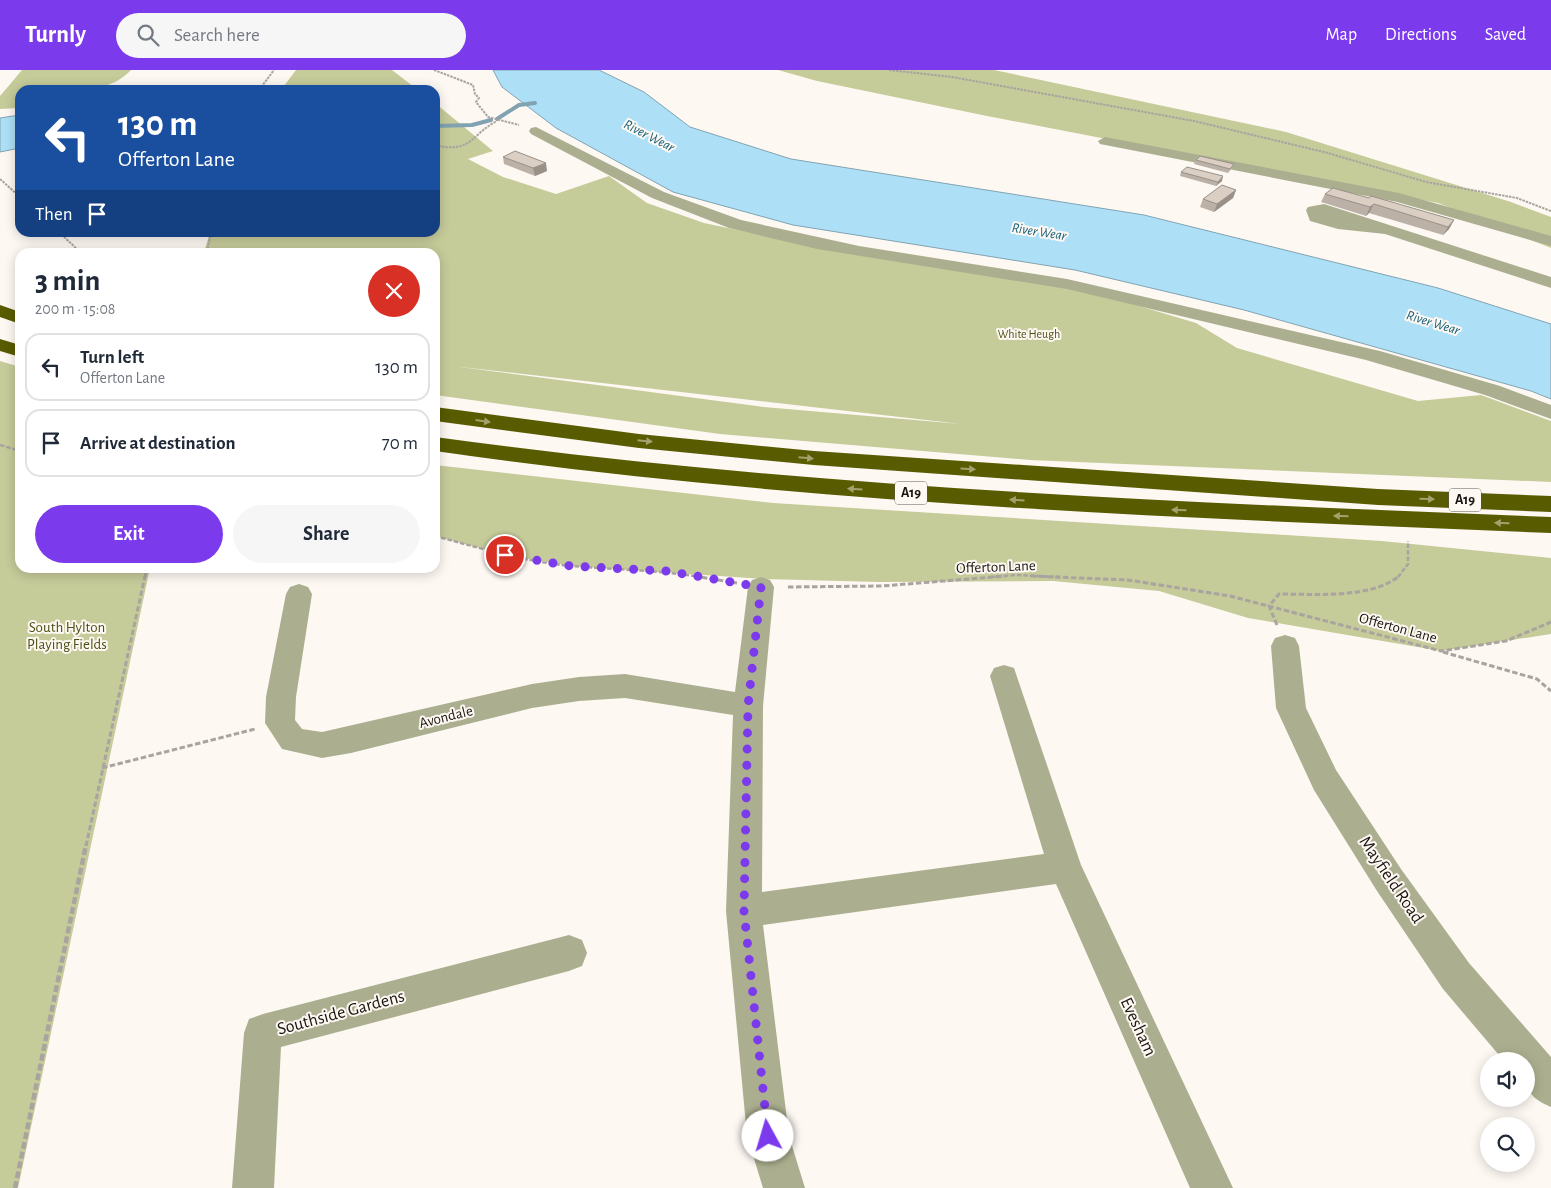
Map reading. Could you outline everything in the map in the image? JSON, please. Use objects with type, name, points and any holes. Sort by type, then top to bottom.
[{"type":"highway","points":[[0,311],[15,316]]},
{"type":"highway","points":[[0,345],[15,350]]},
{"type":"highway","name":"A19","points":[[440,415],[515,426],[780,455],[1378,497],[1551,504]]},
{"type":"highway","name":"A19","points":[[440,445],[504,454],[802,486],[1165,510],[1551,525]]},
{"type":"street","points":[[536,132],[652,194],[734,224],[862,252],[1029,276],[1067,284],[1392,361],[1481,387],[1551,412]]},
{"type":"street","points":[[1105,141],[1399,198],[1551,241]]},
{"type":"street","points":[[1390,229],[1551,283]]},
{"type":"street","points":[[761,587],[748,706],[744,911],[768,1136],[784,1188]]},
{"type":"street","points":[[280,723],[282,697],[299,594]]},
{"type":"street","name":"Mayfield Road","points":[[1285,646],[1291,708],[1325,780],[1389,880],[1456,976],[1551,1087]]},
{"type":"street","name":"Evesham","points":[[1004,676],[1064,867],[1212,1188]]},
{"type":"street","name":"Avondale","points":[[280,723],[293,740],[322,745],[351,740],[532,696],[579,689],[625,686],[748,706]]},
{"type":"street","points":[[744,911],[1064,867]]},
{"type":"street","name":"Southside Gardens","points":[[253,1188],[263,1033],[569,953]]},
{"type":"path","points":[[263,85],[274,70]]},
{"type":"path","points":[[434,70],[473,86],[475,94],[479,98],[476,102],[488,117],[536,132]]},
{"type":"path","points":[[889,70],[952,77],[1194,121],[1328,153],[1426,182],[1517,198],[1551,211]]},
{"type":"path","points":[[440,147],[444,148],[472,143],[487,125],[498,121]]},
{"type":"path","points":[[0,179],[15,192]]},
{"type":"path","points":[[64,237],[76,248]]},
{"type":"path","points":[[0,445],[15,450]]},
{"type":"path","points":[[1285,646],[1269,606],[1279,594],[1375,588],[1393,582],[1407,569],[1410,550],[1407,536]]},
{"type":"path","name":"Offerton Lane","points":[[440,537],[505,555],[571,566],[666,571],[761,587],[882,586],[1015,575],[1128,580],[1230,596],[1441,651],[1506,641],[1551,622]]},
{"type":"path","points":[[15,1188],[102,768],[146,573]]},
{"type":"path","points":[[1441,651],[1537,679],[1551,691]]},
{"type":"path","points":[[102,768],[280,723]]},
{"type":"green space","points":[[22,70],[131,70],[120,79],[107,85],[15,85],[15,108],[0,109],[0,96]]},
{"type":"green space","points":[[296,70],[392,70],[412,85],[285,85]]},
{"type":"green space","points":[[778,70],[994,70],[1286,132],[1511,202],[1551,217],[1551,248],[1438,203],[987,116],[817,81]]},
{"type":"green space","name":"White Heugh","points":[[440,107],[493,151],[468,159],[503,177],[556,194],[609,176],[647,203],[704,223],[833,250],[1034,281],[1106,296],[1196,323],[1237,348],[1418,401],[1481,395],[1551,421],[1551,482],[1030,460],[720,434],[440,396],[440,248],[205,248],[209,237],[440,237]],"holes":[[[460,367],[961,424],[764,407]]]},
{"type":"green space","name":"South Hylton Playing Fields","points":[[0,361],[15,366],[15,573],[149,573],[18,1188],[0,1188]]},
{"type":"green space","points":[[440,466],[773,503],[1382,541],[1551,558],[1551,634],[1441,651],[1248,618],[1159,591],[1053,581],[879,582],[764,579],[571,566],[505,555],[440,537]]},
{"type":"water","name":"River Wear","points":[[493,70],[599,70],[644,92],[690,127],[791,159],[1144,215],[1438,288],[1551,324],[1551,399],[1531,391],[1244,310],[1075,270],[793,225],[673,192],[556,128],[502,87]]},
{"type":"water","points":[[15,116],[15,149],[0,152],[0,118]]},
{"type":"building","points":[[515,151],[546,163],[533,168],[503,157]]},
{"type":"building","points":[[1200,156],[1234,164],[1230,169],[1196,160]]},
{"type":"building","points":[[1187,167],[1223,176],[1218,182],[1181,172]]},
{"type":"building","points":[[1222,185],[1236,190],[1217,204],[1203,199]]},
{"type":"building","points":[[1333,188],[1369,198],[1371,196],[1454,220],[1448,227],[1374,204],[1370,207],[1325,194]]},
{"type":"waterway","points":[[497,119],[519,105],[535,103]]},
{"type":"waterway","points":[[440,126],[472,125],[491,120]]},
{"type":"route","points":[[505,555],[571,566],[666,571],[761,587],[748,706],[744,911],[768,1136]]}]
